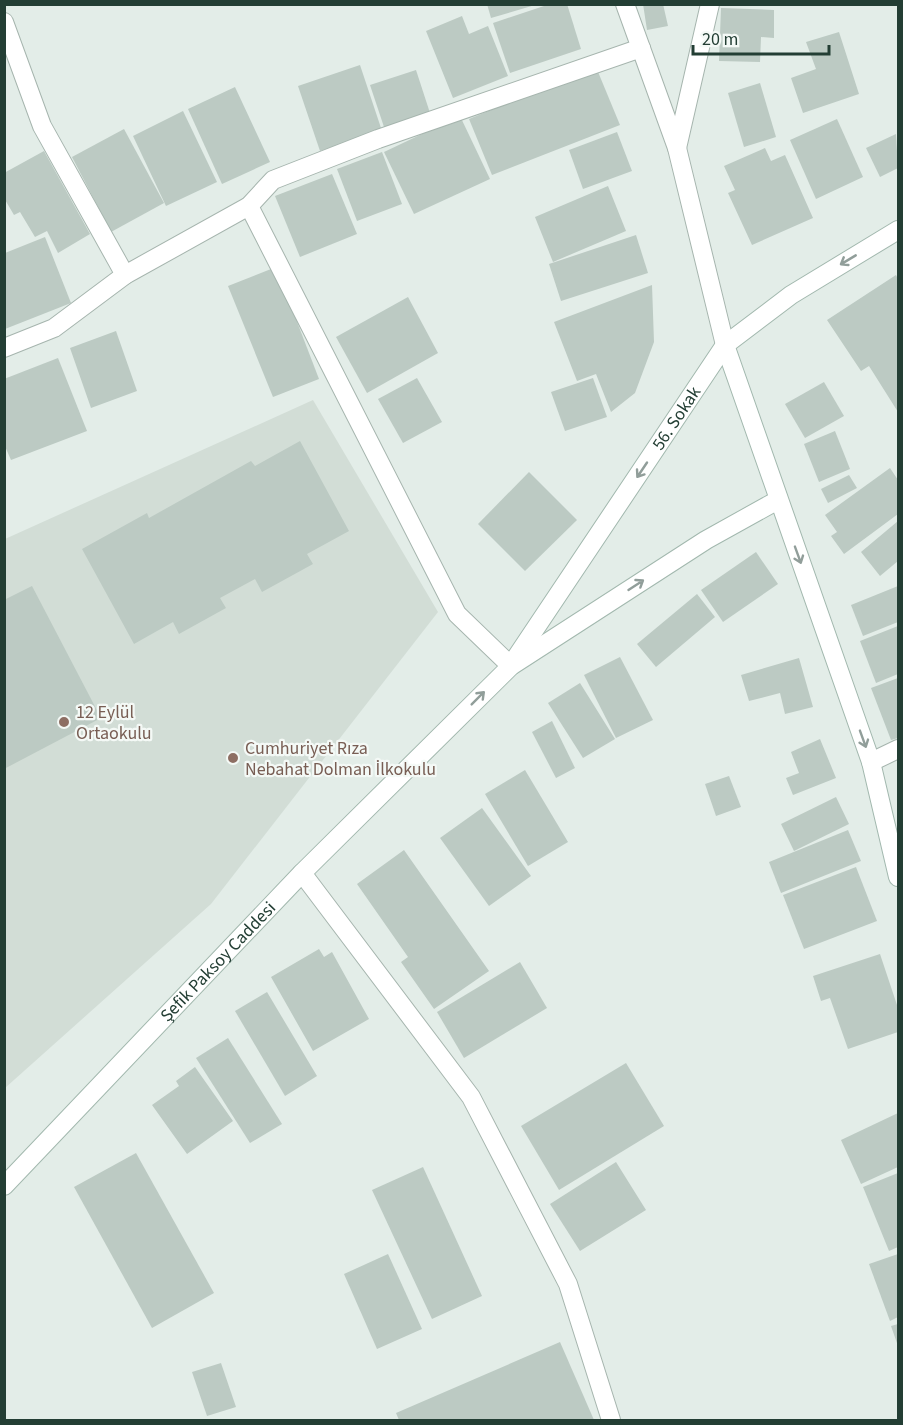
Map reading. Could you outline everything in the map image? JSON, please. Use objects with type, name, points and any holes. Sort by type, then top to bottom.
[{"type":"street","points":[[625,4],[677,148],[725,345],[756,427],[778,500],[871,762],[898,877]]},
{"type":"street","points":[[677,148],[710,4]]},
{"type":"street","points":[[4,22],[42,126],[125,275]]},
{"type":"street","points":[[4,348],[54,328],[125,275],[249,206],[273,180],[378,139],[641,48]]},
{"type":"street","points":[[249,206],[458,614],[511,666],[706,540],[778,500]]},
{"type":"street","name":"56. Sokak","points":[[511,666],[725,345],[791,295],[898,230]]},
{"type":"street","name":"Şefik Paksoy Caddesi","points":[[4,1186],[302,873],[511,666]]},
{"type":"street","points":[[871,762],[898,749]]},
{"type":"street","points":[[302,873],[471,1097],[568,1284],[611,1420]]},
{"type":"shaded area","name":"Cumhuriyet Rıza Nebahat Dolman İlkokulu","points":[[313,400],[438,612],[211,904],[5,1088],[5,539]]},
{"type":"building","points":[[487,4],[535,4],[535,5],[491,18]]},
{"type":"building","points":[[550,4],[567,4],[581,49],[510,73],[493,23]]},
{"type":"building","points":[[643,4],[663,4],[668,26],[647,30]]},
{"type":"building","points":[[721,8],[774,10],[774,38],[761,37],[760,62],[719,61]]},
{"type":"building","points":[[462,16],[469,34],[488,26],[508,76],[453,98],[426,31]]},
{"type":"building","points":[[839,32],[859,94],[803,113],[791,78],[816,69],[806,42]]},
{"type":"building","points":[[360,65],[382,131],[320,151],[298,86]]},
{"type":"building","points":[[596,67],[620,125],[492,175],[469,119]]},
{"type":"building","points":[[416,70],[430,113],[384,127],[370,85]]},
{"type":"building","points":[[760,83],[776,137],[744,147],[728,93]]},
{"type":"building","points":[[235,87],[270,162],[222,184],[188,109]]},
{"type":"building","points":[[183,111],[217,182],[166,206],[133,136]]},
{"type":"building","points":[[460,116],[490,179],[414,214],[384,152]]},
{"type":"building","points":[[837,119],[863,177],[816,199],[790,140]]},
{"type":"building","points":[[124,129],[164,203],[111,232],[72,157]]},
{"type":"building","points":[[617,132],[632,171],[583,189],[569,150]]},
{"type":"building","points":[[896,134],[898,168],[880,177],[866,148]]},
{"type":"building","points":[[765,148],[771,161],[785,155],[813,218],[752,245],[728,193],[735,190],[724,166]]},
{"type":"building","points":[[44,151],[90,234],[58,253],[47,231],[35,237],[20,212],[14,215],[4,198],[4,173]]},
{"type":"building","points":[[382,152],[402,204],[357,221],[337,169]]},
{"type":"building","points":[[332,174],[357,234],[300,257],[275,196]]},
{"type":"building","points":[[608,186],[626,231],[553,262],[535,217]]},
{"type":"building","points":[[636,235],[648,273],[561,301],[549,264]]},
{"type":"building","points":[[45,237],[71,303],[5,329],[5,253]]},
{"type":"building","points":[[276,267],[319,379],[273,397],[228,286]]},
{"type":"building","points":[[896,275],[898,279],[898,412],[869,366],[861,371],[827,320]]},
{"type":"building","points":[[652,285],[654,342],[635,393],[611,412],[596,374],[577,381],[554,322]]},
{"type":"building","points":[[408,297],[438,353],[367,393],[336,337]]},
{"type":"building","points":[[116,331],[137,391],[91,408],[70,348]]},
{"type":"building","points":[[58,358],[87,431],[11,460],[4,444],[4,379]]},
{"type":"building","points":[[417,378],[442,422],[403,443],[378,399]]},
{"type":"building","points":[[593,378],[607,417],[565,431],[551,392]]},
{"type":"building","points":[[824,382],[844,416],[805,438],[785,404]]},
{"type":"building","points":[[835,431],[850,469],[819,482],[804,444]]},
{"type":"building","points":[[300,441],[349,531],[307,554],[313,564],[262,592],[255,579],[220,598],[226,608],[179,634],[173,622],[134,644],[82,549],[147,513],[149,518],[251,461],[255,466]]},
{"type":"building","points":[[890,468],[898,480],[898,514],[844,554],[831,536],[837,532],[825,515]]},
{"type":"building","points":[[529,472],[577,520],[525,571],[478,524]]},
{"type":"building","points":[[849,475],[857,488],[828,503],[821,489]]},
{"type":"building","points":[[898,521],[898,561],[880,576],[861,552]]},
{"type":"building","points":[[756,552],[778,584],[723,622],[701,590]]},
{"type":"building","points":[[32,586],[101,718],[4,769],[4,600]]},
{"type":"building","points":[[898,586],[898,622],[863,636],[851,605]]},
{"type":"building","points":[[697,594],[715,617],[656,667],[637,644]]},
{"type":"building","points":[[898,626],[898,674],[876,683],[860,641]]},
{"type":"building","points":[[620,657],[653,720],[616,738],[584,675]]},
{"type":"building","points":[[799,658],[813,707],[785,714],[780,693],[749,701],[741,675]]},
{"type":"building","points":[[898,678],[898,738],[891,740],[871,688]]},
{"type":"building","points":[[580,683],[615,739],[583,758],[548,703]]},
{"type":"building","points":[[552,721],[575,768],[556,778],[532,732]]},
{"type":"building","points":[[820,739],[836,778],[793,795],[786,778],[799,773],[791,752]]},
{"type":"building","points":[[525,770],[568,842],[528,866],[485,794]]},
{"type":"building","points":[[729,776],[741,807],[716,816],[705,784]]},
{"type":"building","points":[[836,797],[849,824],[794,851],[781,824]]},
{"type":"building","points":[[482,808],[531,876],[489,906],[440,838]]},
{"type":"building","points":[[848,830],[861,861],[781,893],[769,862]]},
{"type":"building","points":[[404,850],[489,971],[434,1009],[401,962],[408,957],[357,884]]},
{"type":"building","points":[[856,867],[877,921],[804,949],[783,895]]},
{"type":"building","points":[[319,949],[324,957],[332,952],[369,1019],[313,1051],[271,977]]},
{"type":"building","points":[[880,954],[898,1008],[898,1032],[848,1049],[830,998],[821,1001],[813,976]]},
{"type":"building","points":[[520,962],[547,1008],[464,1058],[437,1012]]},
{"type":"building","points":[[267,992],[317,1076],[285,1096],[235,1011]]},
{"type":"building","points":[[228,1038],[282,1124],[250,1143],[196,1058]]},
{"type":"building","points":[[626,1063],[664,1126],[559,1190],[521,1126]]},
{"type":"building","points":[[195,1067],[233,1121],[187,1154],[152,1105],[179,1086],[176,1081]]},
{"type":"building","points":[[898,1113],[898,1167],[861,1184],[841,1140]]},
{"type":"building","points":[[136,1153],[214,1293],[152,1328],[74,1187]]},
{"type":"building","points":[[616,1162],[646,1210],[580,1251],[550,1204]]},
{"type":"building","points":[[423,1167],[482,1296],[432,1319],[372,1190]]},
{"type":"building","points":[[898,1173],[898,1247],[889,1251],[863,1187]]},
{"type":"building","points":[[388,1254],[422,1329],[377,1349],[344,1274]]},
{"type":"building","points":[[898,1254],[898,1317],[890,1321],[869,1264]]},
{"type":"building","points":[[898,1324],[898,1346],[891,1326]]},
{"type":"building","points":[[560,1342],[594,1420],[399,1420],[396,1413]]},
{"type":"building","points":[[221,1363],[236,1407],[207,1416],[192,1372]]},
{"type":"place","name":"12 Eylül Ortaokulu","points":[[64,722]]},
{"type":"place","name":"Cumhuriyet Rıza Nebahat Dolman İlkokulu","points":[[233,758]]}]
